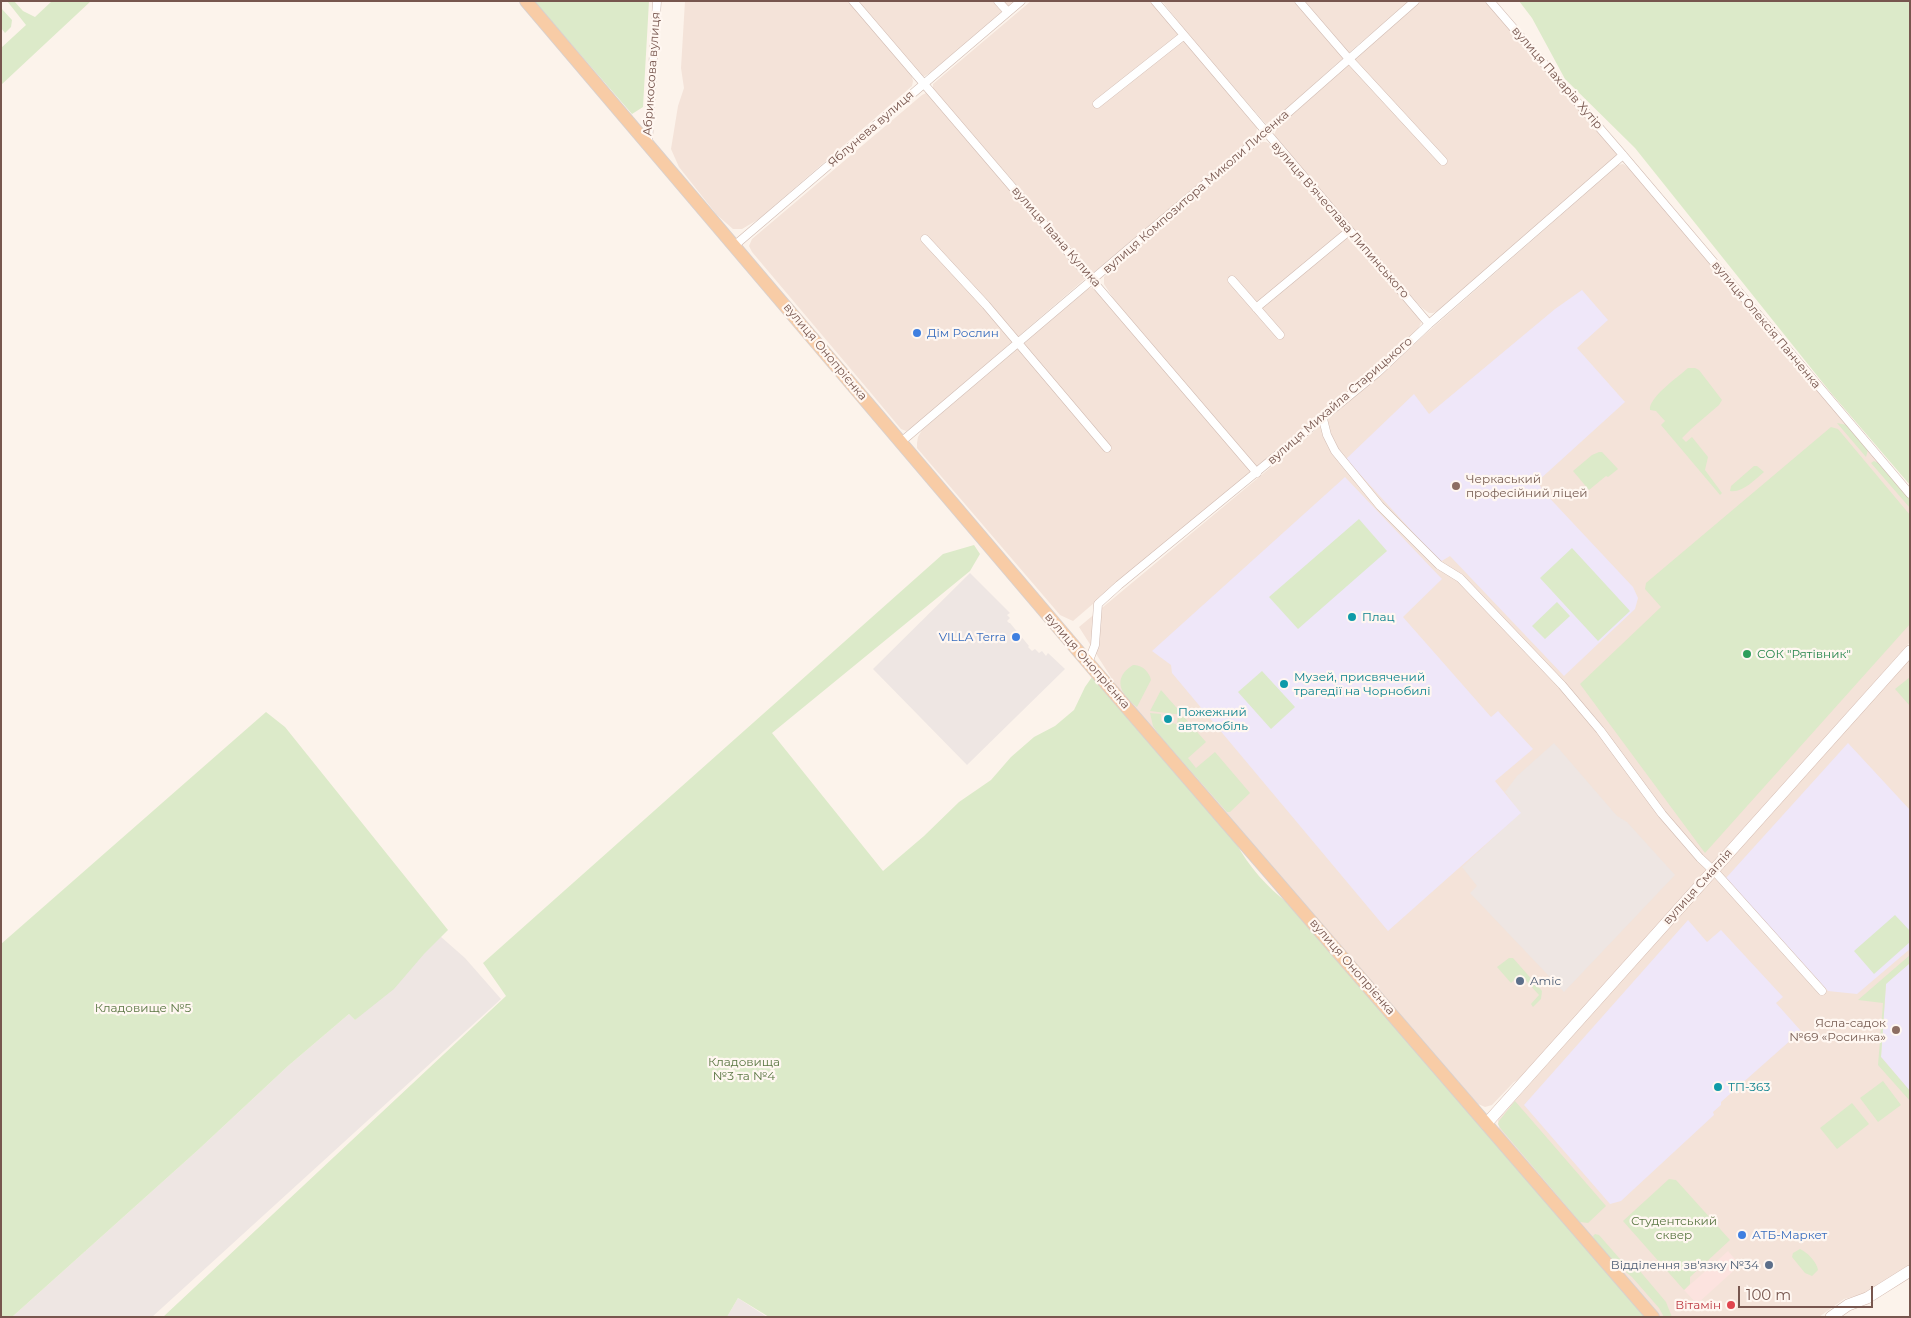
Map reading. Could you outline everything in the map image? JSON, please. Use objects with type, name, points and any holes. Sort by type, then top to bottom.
[{"type":"main road","name":"вулиця Онопрієнка","points":[[526,1],[1088,663],[1653,1317]]},
{"type":"street","name":"Абрикосова вулиця","points":[[648,146],[657,1]]},
{"type":"street","name":"вулиця Івана Кулика","points":[[853,1],[1257,472]]},
{"type":"street","points":[[998,1],[1008,12]]},
{"type":"street","name":"Яблунева вулиця","points":[[734,246],[1021,1]]},
{"type":"street","name":"вулиця Вʼячеслава Липинського","points":[[1155,1],[1265,133],[1429,324]]},
{"type":"street","points":[[1299,1],[1442,161]]},
{"type":"street","name":"вулиця Композитора Миколи Лисенка","points":[[901,442],[1265,133],[1415,1]]},
{"type":"street","name":"вулиця Пахарів Хутір","points":[[1490,1],[1623,155]]},
{"type":"street","points":[[1097,104],[1183,36]]},
{"type":"street","name":"вулиця Михайла Старицького","points":[[1088,663],[1095,645],[1098,604],[1323,419],[1623,155]]},
{"type":"street","name":"вулиця Олексія Панченка","points":[[1623,155],[1910,494]]},
{"type":"street","points":[[1256,308],[1349,231]]},
{"type":"street","points":[[925,239],[980,298],[1107,448]]},
{"type":"street","points":[[1232,280],[1280,335]]},
{"type":"street","points":[[1323,419],[1326,436],[1335,452],[1380,506],[1438,565],[1460,578],[1562,685],[1600,730],[1662,814],[1822,992]]},
{"type":"street","name":"вулиця Смаглія","points":[[1486,1124],[1713,870],[1908,659]]},
{"type":"street","points":[[1831,1317],[1848,1305],[1867,1298],[1910,1270]]},
{"type":"shaded area","points":[[685,1],[850,1],[911,73],[912,86],[759,219],[742,229],[733,229],[717,215],[679,167],[671,149],[678,106],[684,88],[681,68]]},
{"type":"shaded area","points":[[857,1],[1016,1],[923,77]]},
{"type":"shaded area","points":[[1031,1],[1152,1],[1257,128],[1256,135],[1252,140],[1093,273],[933,89],[933,84]]},
{"type":"shaded area","points":[[1162,1],[1411,1],[1360,43],[1272,122],[1266,124],[1194,42]]},
{"type":"shaded area","points":[[1421,1],[1486,1],[1615,151],[1617,156],[1442,309],[1433,313],[1429,313],[1422,308],[1391,274],[1274,135],[1277,128]]},
{"type":"shaded area","points":[[926,93],[1086,278],[912,428],[906,431],[901,429],[752,252],[749,246],[752,239]]},
{"type":"shaded area","points":[[1261,142],[1270,144],[1350,241],[1419,315],[1421,323],[1417,331],[1356,387],[1263,466],[1256,467],[1115,301],[1104,284],[1104,277]]},
{"type":"shaded area","points":[[1623,164],[1629,168],[1910,498],[1910,642],[1524,1077],[1514,1082],[1492,1105],[1485,1107],[1478,1104],[1472,1098],[1121,693],[1079,627],[1331,417],[1618,165]]},
{"type":"shaded area","points":[[1094,287],[1251,471],[1251,474],[1171,537],[1073,621],[1060,615],[917,448],[917,443],[922,430],[1088,289]]},
{"type":"shaded area","name":"Черкаський професійний ліцей","points":[[1582,290],[1608,320],[1577,348],[1625,402],[1538,481],[1542,490],[1633,587],[1638,598],[1635,609],[1564,676],[1450,556],[1440,562],[1346,459],[1414,394],[1429,414],[1555,309]]},
{"type":"shaded area","points":[[1345,477],[1442,579],[1403,617],[1491,717],[1498,711],[1533,749],[1495,781],[1521,813],[1388,931],[1172,673],[1171,665],[1152,651]]},
{"type":"shaded area","points":[[970,573],[1010,613],[1007,615],[1010,618],[1007,621],[1028,647],[1032,651],[1035,649],[1039,653],[1042,651],[1046,656],[1048,653],[1065,669],[967,765],[873,669]]},
{"type":"shaded area","points":[[1910,655],[1910,1265],[1864,1294],[1844,1299],[1819,1317],[1661,1317],[1499,1129],[1498,1120]]},
{"type":"shaded area","points":[[1554,743],[1617,816],[1627,822],[1675,875],[1564,992],[1470,893],[1477,886],[1462,867],[1520,813],[1505,792],[1517,776]]},
{"type":"shaded area","points":[[1848,743],[1910,810],[1910,949],[1857,994],[1828,991],[1726,878]]},
{"type":"shaded area","points":[[1688,920],[1707,942],[1721,930],[1783,997],[1776,1003],[1801,1031],[1721,1102],[1721,1105],[1713,1112],[1714,1115],[1621,1201],[1610,1204],[1524,1105]]},
{"type":"shaded area","points":[[440,936],[465,958],[501,999],[152,1317],[12,1317],[198,1150],[288,1066],[349,1014],[355,1020]]},
{"type":"shaded area","name":"Ясла-садок №69 «Росинка»","points":[[1910,963],[1910,1091],[1881,1057],[1886,983]]},
{"type":"shaded area","points":[[1728,1251],[1740,1265],[1697,1304],[1684,1290]]},
{"type":"shaded area","points":[[738,1298],[767,1317],[727,1317]]},
{"type":"green space","points":[[7,1],[14,1],[23,11],[35,17],[52,1],[91,1],[1,85],[1,48],[26,25]]},
{"type":"green space","points":[[534,1],[649,1],[643,107],[632,114]]},
{"type":"green space","points":[[1519,1],[1910,1],[1910,485],[1831,393],[1635,148],[1565,79],[1532,18]]},
{"type":"green space","points":[[1,8],[12,20],[11,27],[5,33],[1,28]]},
{"type":"green space","points":[[1688,368],[1699,370],[1722,400],[1719,405],[1682,438],[1686,442],[1692,437],[1708,457],[1705,470],[1722,493],[1720,495],[1661,425],[1665,421],[1656,411],[1650,410],[1651,405],[1659,394]]},
{"type":"green space","points":[[1837,423],[1847,425],[1868,450],[1866,457]]},
{"type":"green space","name":"СОК \"Рятівник\"","points":[[1831,427],[1838,429],[1910,515],[1910,624],[1705,853],[1580,684],[1661,607],[1645,589],[1646,583]]},
{"type":"green space","points":[[1602,452],[1618,469],[1589,490],[1573,471],[1592,455]]},
{"type":"green space","points":[[1874,461],[1882,465],[1910,498],[1910,508],[1871,463]]},
{"type":"green space","points":[[1754,466],[1757,466],[1764,472],[1744,488],[1730,491],[1731,486]]},
{"type":"green space","points":[[1359,519],[1387,551],[1298,629],[1269,597]]},
{"type":"green space","name":"Кладовища №3 та №4","points":[[974,545],[980,554],[970,571],[772,733],[883,871],[924,836],[959,802],[991,780],[1011,757],[1034,737],[1055,726],[1074,710],[1092,677],[1236,843],[1259,876],[1289,904],[1646,1317],[769,1317],[738,1298],[727,1317],[163,1317],[506,996],[483,963],[943,554]]},
{"type":"green space","points":[[1572,548],[1630,611],[1598,641],[1540,578]]},
{"type":"green space","points":[[1557,602],[1570,616],[1545,639],[1532,626]]},
{"type":"green space","points":[[1133,665],[1145,670],[1151,680],[1137,707],[1126,697],[1121,686],[1122,675]]},
{"type":"green space","points":[[1262,671],[1295,707],[1271,729],[1238,692]]},
{"type":"green space","points":[[1910,677],[1910,706],[1895,689]]},
{"type":"green space","points":[[1161,690],[1183,715],[1150,711]]},
{"type":"green space","name":"Кладовище №5","points":[[266,712],[285,727],[448,930],[424,954],[394,989],[355,1020],[349,1014],[288,1066],[198,1150],[12,1317],[1,1317],[1,944]]},
{"type":"green space","points":[[1150,713],[1161,714],[1161,721],[1177,724],[1178,716],[1184,717],[1206,742],[1188,758],[1196,768],[1215,752],[1250,793],[1230,812],[1227,812],[1160,736],[1153,726]]},
{"type":"green space","points":[[1895,915],[1910,931],[1910,942],[1874,974],[1854,951]]},
{"type":"green space","points":[[1910,955],[1910,963],[1886,984],[1881,1057],[1910,1091],[1910,1101],[1878,1065],[1883,1003],[1858,1000]]},
{"type":"green space","points":[[1509,958],[1513,958],[1542,991],[1541,999],[1533,1007],[1531,1004],[1539,995],[1520,974],[1511,983],[1497,967]]},
{"type":"green space","points":[[1883,1081],[1901,1105],[1878,1122],[1860,1098]]},
{"type":"green space","points":[[1515,1101],[1606,1206],[1588,1223],[1580,1222],[1498,1124]]},
{"type":"green space","points":[[1852,1103],[1869,1124],[1837,1149],[1820,1128]]},
{"type":"green space","name":"Студентський сквер","points":[[1669,1179],[1676,1180],[1730,1240],[1690,1277],[1690,1284],[1684,1290],[1623,1221]]},
{"type":"green space","points":[[1595,1234],[1599,1235],[1620,1259],[1639,1270],[1666,1302],[1672,1317],[1664,1317],[1659,1308],[1632,1277],[1616,1264],[1594,1239],[1593,1236]]},
{"type":"green space","points":[[1800,1249],[1806,1252],[1816,1264],[1818,1270],[1812,1276],[1805,1273],[1792,1257],[1793,1253]]},
{"type":"place","name":"Дім Рослин","points":[[917,333]]},
{"type":"place","name":"Черкаський професійний ліцей","points":[[1456,486]]},
{"type":"place","name":"Плац","points":[[1352,617]]},
{"type":"place","name":"VILLA Terra","points":[[1016,637]]},
{"type":"place","name":"СОК \"Рятівник\"","points":[[1747,654]]},
{"type":"place","name":"Музей, присвячений трагедії на Чорнобилі","points":[[1284,684]]},
{"type":"place","name":"Пожежний автомобіль","points":[[1168,719]]},
{"type":"place","name":"Amic","points":[[1520,981]]},
{"type":"place","name":"Ясла-садок №69 «Росинка»","points":[[1896,1030]]},
{"type":"place","name":"ТП-363","points":[[1718,1087]]},
{"type":"place","name":"АТБ-Маркет","points":[[1742,1235]]},
{"type":"place","name":"Відділення зв'язку №34","points":[[1769,1265]]},
{"type":"place","name":"Вітамін","points":[[1731,1305]]}]
